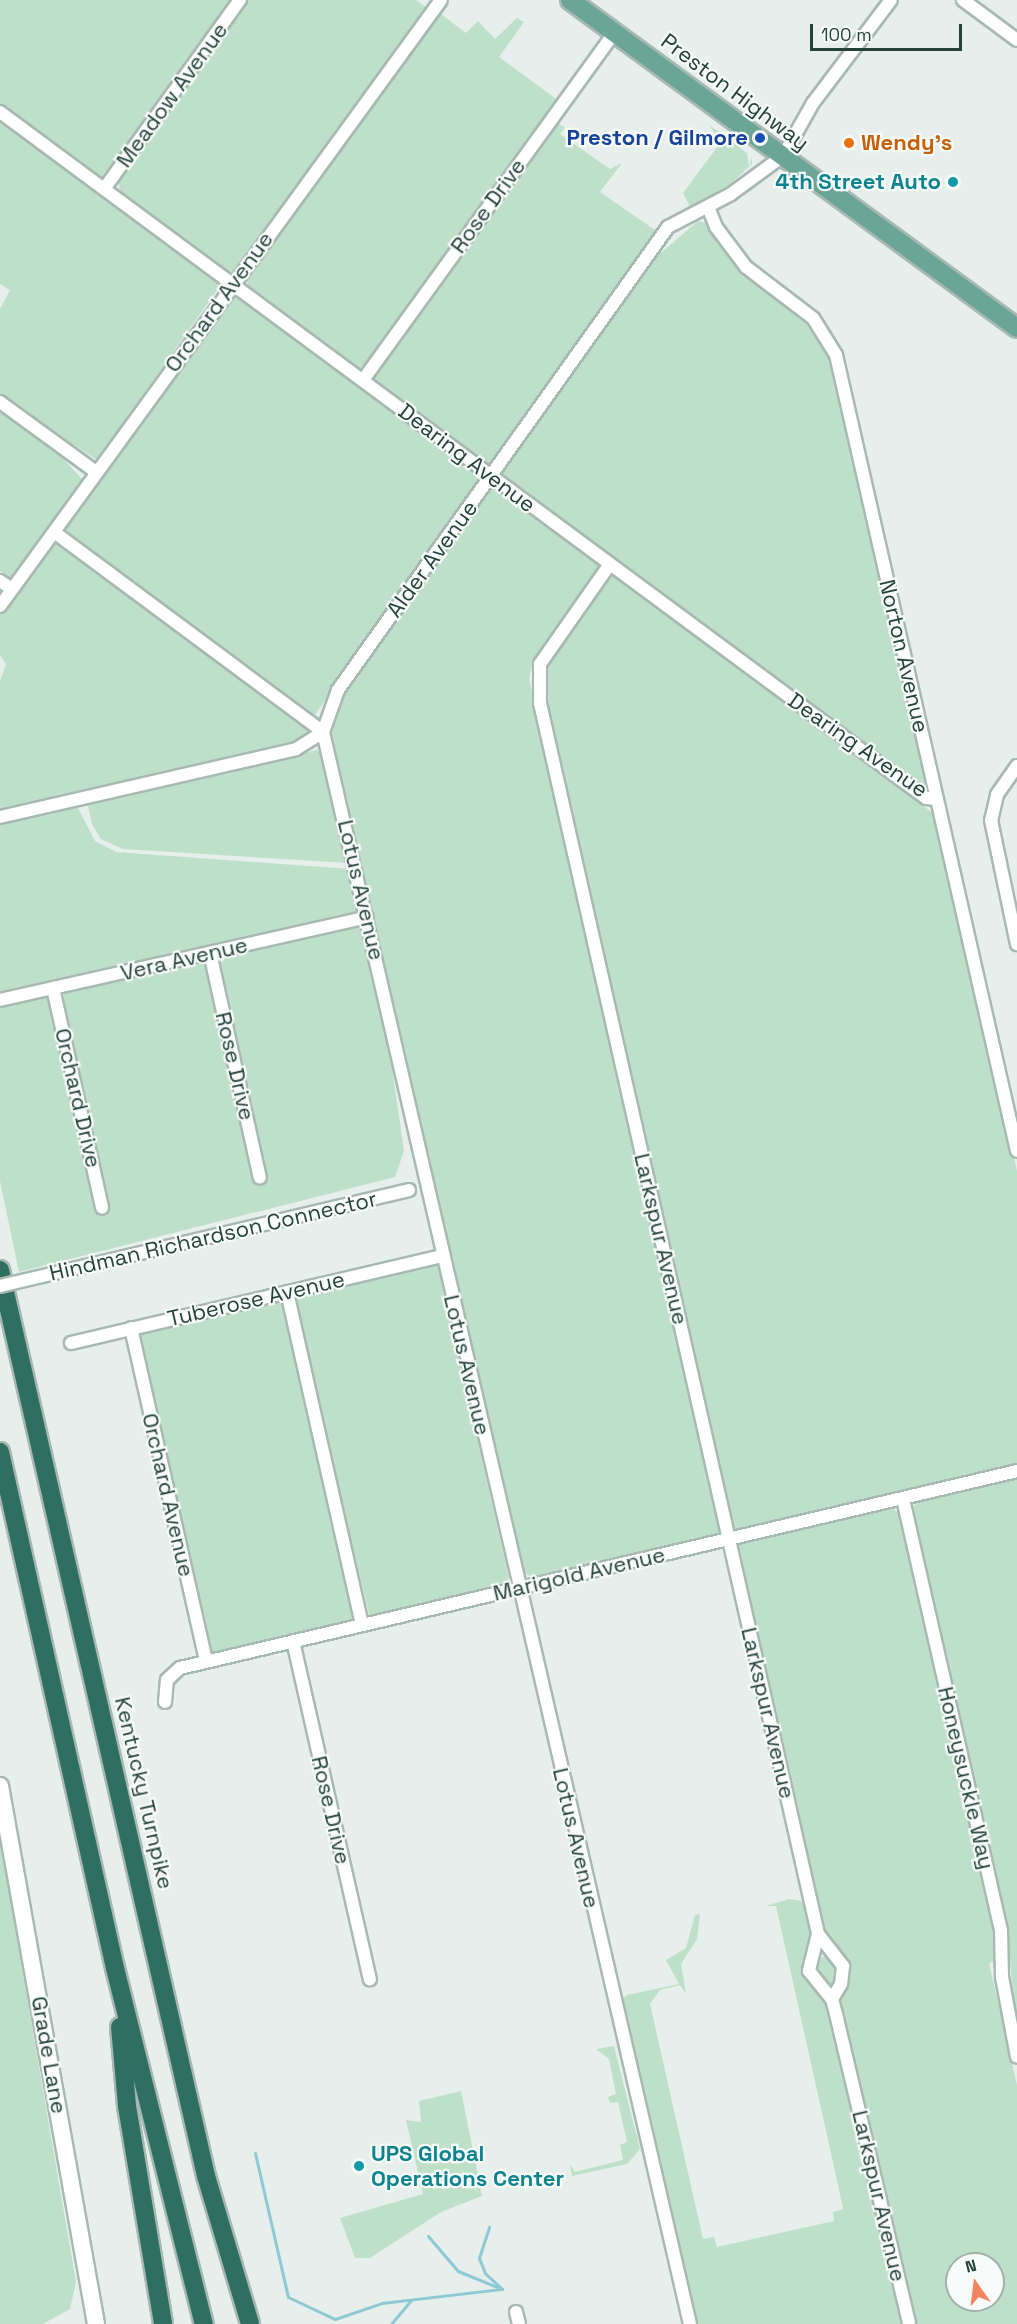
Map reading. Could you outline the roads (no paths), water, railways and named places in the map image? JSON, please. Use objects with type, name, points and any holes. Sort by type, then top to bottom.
[{"type":"highway","name":"Kentucky Turnpike","points":[[0,1270],[206,2176],[250,2324]]},
{"type":"highway","points":[[0,1452],[115,1968],[204,2324]]},
{"type":"highway","points":[[115,1968],[127,2106],[163,2324]]},
{"type":"main road","name":"Preston Highway","points":[[570,0],[1017,328]]},
{"type":"main road","name":"Grade Lane","points":[[0,1786],[96,2324]]},
{"type":"street","name":"Meadow Avenue","points":[[104,189],[240,0]]},
{"type":"street","name":"Orchard Avenue","points":[[0,606],[441,0]]},
{"type":"street","points":[[783,156],[813,103],[891,0]]},
{"type":"street","points":[[963,0],[1017,40]]},
{"type":"street","name":"Rose Drive","points":[[363,380],[614,33]]},
{"type":"street","name":"Dearing Avenue","points":[[0,112],[926,798],[936,799]]},
{"type":"street","name":"Alder Avenue","points":[[323,732],[338,690],[668,227],[708,207],[783,156]]},
{"type":"street","name":"Norton Avenue","points":[[708,207],[716,227],[746,267],[813,318],[836,355],[1017,1151]]},
{"type":"street","points":[[0,402],[96,472]]},
{"type":"street","points":[[0,817],[296,749],[323,732],[54,532]]},
{"type":"street","name":"Larkspur Avenue","points":[[610,564],[546,654],[536,678],[818,1934],[843,1966],[841,1984],[832,1999]]},
{"type":"street","points":[[0,581],[12,590]]},
{"type":"street","name":"Lotus Avenue","points":[[323,732],[368,917],[441,1256],[690,2324]]},
{"type":"street","points":[[1017,766],[993,806],[997,855],[1017,944]]},
{"type":"street","name":"Vera Avenue","points":[[0,1000],[368,917]]},
{"type":"street","name":"Rose Drive","points":[[210,953],[261,1178]]},
{"type":"street","name":"Orchard Drive","points":[[53,988],[102,1208]]},
{"type":"street","name":"Hindman Richardson Connector","points":[[0,1286],[426,1186]]},
{"type":"street","name":"Tuberose Avenue","points":[[71,1343],[441,1256]]},
{"type":"street","points":[[287,1292],[362,1624]]},
{"type":"street","name":"Orchard Avenue","points":[[131,1328],[206,1662]]},
{"type":"street","name":"Marigold Avenue","points":[[165,1702],[167,1680],[180,1668],[1017,1471]]},
{"type":"street","name":"Honeysuckle Way","points":[[903,1499],[1001,1930],[1002,1977],[1017,2058]]},
{"type":"street","name":"Rose Drive","points":[[293,1641],[370,1979]]},
{"type":"street","name":"Larkspur Avenue","points":[[818,1934],[809,1971],[832,1999],[909,2324]]},
{"type":"waterway","points":[[255,2153],[288,2297],[335,2319],[382,2303],[502,2289],[485,2273],[479,2258],[489,2227]]},
{"type":"waterway","points":[[428,2236],[458,2271],[497,2287]]},
{"type":"waterway","points":[[391,2324],[411,2300]]},
{"type":"place","name":"Preston / Gilmore","points":[[760,138]]},
{"type":"place","name":"Wendy's","points":[[849,143]]},
{"type":"place","name":"4th Street Auto","points":[[953,182]]},
{"type":"place","name":"UPS Global Operations Center","points":[[359,2166]]}]
